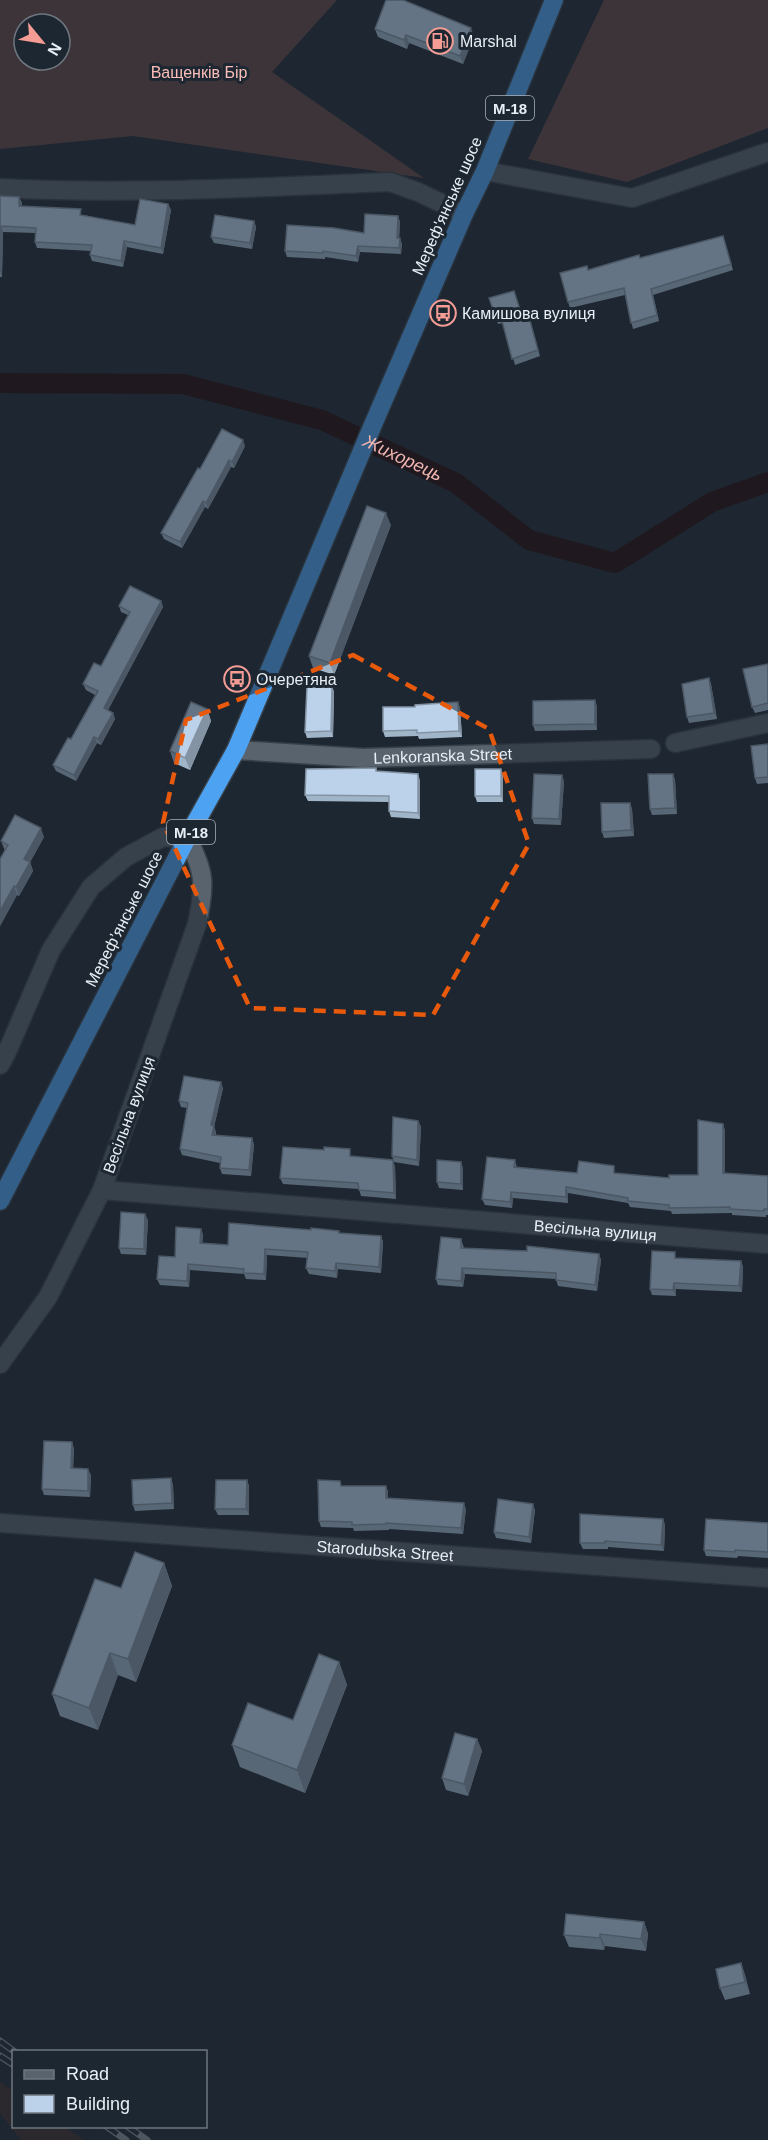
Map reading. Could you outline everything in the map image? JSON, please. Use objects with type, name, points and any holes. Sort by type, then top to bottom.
[{"type":"highway","name":"Мереф'янське шосе","points":[[360,453],[485,171],[554,0]]},
{"type":"highway","name":"Мереф’янське шосе","points":[[0,1201],[187,838],[236,750],[360,453]]},
{"type":"street","points":[[485,171],[632,198],[768,152]]},
{"type":"street","points":[[0,188],[155,190],[390,182],[418,192],[464,214]]},
{"type":"street","points":[[675,743],[768,723]]},
{"type":"street","name":"Lenkoranska Street","points":[[236,750],[363,759],[651,749]]},
{"type":"street","points":[[0,1065],[8,1052],[51,950],[91,887],[126,857],[163,837],[187,838]]},
{"type":"street","name":"Весільна вулиця","points":[[187,838],[200,861],[204,894],[197,924],[102,1190],[768,1244]]},
{"type":"street","points":[[0,1364],[48,1297],[102,1190]]},
{"type":"street","name":"Starodubska Street","points":[[0,1523],[768,1578]]},
{"type":"highlighted area","points":[[353,655],[489,729],[529,844],[433,1015],[250,1008],[163,823],[186,720]]},
{"type":"shaded area","points":[[0,2082],[12,2090],[12,2128],[66,2128],[84,2140],[21,2140],[0,2113]]},
{"type":"green space","name":"Ващенків Бір","points":[[0,0],[337,0],[272,72],[424,178],[133,136],[0,149]]},
{"type":"green space","points":[[604,0],[768,0],[768,128],[627,182],[528,159]]},
{"type":"building","points":[[386,0],[403,0],[471,28],[460,56],[406,35],[404,40],[375,29]]},
{"type":"building","points":[[0,196],[19,197],[19,206],[81,209],[80,215],[135,225],[140,199],[168,204],[161,248],[124,241],[121,261],[90,255],[92,245],[35,242],[36,228],[1,226],[0,271]]},
{"type":"building","points":[[365,214],[398,216],[399,248],[358,246],[356,256],[323,251],[323,253],[285,251],[287,225],[334,228],[364,233]]},
{"type":"building","points":[[215,215],[254,221],[250,243],[211,237]]},
{"type":"building","points":[[723,236],[731,264],[651,289],[657,315],[631,323],[624,288],[568,302],[560,273],[587,266],[588,270],[639,255],[640,258]]},
{"type":"building","points":[[514,291],[523,319],[529,317],[538,350],[512,359],[501,317],[496,318],[489,298]]},
{"type":"building","points":[[222,429],[243,440],[232,462],[229,460],[206,503],[203,501],[180,542],[161,533],[198,468],[200,469]]},
{"type":"building","points":[[367,506],[386,513],[330,663],[309,656]]},
{"type":"building","points":[[130,586],[161,601],[104,708],[113,713],[98,739],[94,737],[74,775],[53,765],[68,738],[71,739],[98,691],[83,684],[94,663],[101,666],[130,612],[119,606]]},
{"type":"building","points":[[768,664],[768,703],[752,707],[743,669]]},
{"type":"building","points":[[709,678],[714,713],[687,717],[682,684]]},
{"type":"building","points":[[332,686],[331,731],[305,732],[307,687]]},
{"type":"building","points":[[595,700],[595,724],[533,725],[533,701]]},
{"type":"building","points":[[191,702],[207,709],[185,758],[170,751]]},
{"type":"building","points":[[458,702],[459,731],[417,733],[417,730],[383,731],[383,707],[415,707],[415,705]]},
{"type":"building","points":[[768,744],[768,777],[755,778],[751,746]]},
{"type":"building","points":[[376,768],[376,771],[418,774],[418,813],[389,811],[389,796],[305,795],[306,769]]},
{"type":"building","points":[[475,769],[501,769],[501,796],[475,796]]},
{"type":"building","points":[[534,774],[562,775],[559,819],[532,818]]},
{"type":"building","points":[[648,774],[673,774],[675,808],[650,809]]},
{"type":"building","points":[[601,803],[630,803],[631,830],[602,832]]},
{"type":"building","points":[[15,815],[41,828],[24,859],[30,862],[0,911],[0,859],[8,845],[1,841]]},
{"type":"building","points":[[184,1076],[221,1082],[211,1125],[214,1126],[212,1135],[252,1138],[249,1170],[220,1168],[221,1157],[180,1149],[188,1103],[179,1101]]},
{"type":"building","points":[[393,1117],[418,1121],[417,1160],[392,1156]]},
{"type":"building","points":[[698,1120],[723,1124],[723,1173],[768,1176],[768,1209],[764,1211],[730,1209],[730,1207],[669,1208],[669,1205],[628,1201],[628,1198],[566,1187],[566,1197],[511,1192],[510,1202],[482,1199],[487,1157],[515,1160],[514,1167],[577,1173],[579,1161],[614,1166],[614,1173],[669,1178],[669,1175],[698,1175]]},
{"type":"building","points":[[283,1147],[350,1149],[350,1156],[393,1160],[394,1193],[359,1190],[358,1183],[280,1178]]},
{"type":"building","points":[[437,1160],[461,1162],[461,1184],[437,1182]]},
{"type":"building","points":[[121,1212],[145,1214],[144,1249],[119,1248]]},
{"type":"building","points":[[229,1223],[311,1230],[311,1228],[381,1236],[379,1267],[336,1263],[335,1271],[306,1268],[308,1252],[265,1249],[264,1274],[243,1273],[244,1269],[188,1264],[187,1281],[157,1279],[159,1256],[175,1257],[176,1227],[201,1229],[200,1243],[228,1245]]},
{"type":"building","points":[[441,1237],[461,1239],[461,1248],[527,1251],[527,1246],[599,1254],[595,1285],[556,1280],[556,1273],[462,1268],[461,1281],[436,1279]]},
{"type":"building","points":[[652,1251],[675,1252],[675,1258],[741,1261],[739,1286],[674,1283],[673,1290],[650,1289]]},
{"type":"building","points":[[44,1441],[72,1442],[71,1468],[88,1469],[88,1491],[42,1489]]},
{"type":"building","points":[[171,1478],[172,1503],[133,1505],[132,1480]]},
{"type":"building","points":[[216,1480],[247,1480],[246,1509],[215,1509]]},
{"type":"building","points":[[318,1480],[340,1481],[341,1486],[386,1486],[386,1498],[464,1503],[461,1528],[386,1523],[352,1525],[352,1522],[319,1521]]},
{"type":"building","points":[[498,1499],[533,1504],[529,1537],[494,1532]]},
{"type":"building","points":[[580,1514],[663,1519],[661,1545],[605,1541],[605,1543],[580,1543]]},
{"type":"building","points":[[706,1519],[768,1523],[768,1552],[704,1550]]},
{"type":"building","points":[[135,1552],[164,1563],[128,1659],[110,1653],[89,1708],[52,1694],[95,1579],[121,1588]]},
{"type":"building","points":[[319,1654],[339,1662],[297,1770],[232,1745],[248,1703],[293,1720]]},
{"type":"building","points":[[455,1733],[477,1739],[464,1784],[442,1778]]},
{"type":"building","points":[[566,1914],[644,1922],[641,1939],[600,1934],[600,1938],[564,1935]]},
{"type":"building","points":[[741,1963],[745,1982],[720,1988],[716,1969]]},
{"type":"waterway","name":"Жихорець","points":[[0,383],[183,384],[322,420],[456,483],[529,540],[615,563],[712,502],[768,482]]},
{"type":"railway","points":[[0,2041],[12,2050]]},
{"type":"railway","points":[[0,2056],[12,2064]]},
{"type":"railway","points":[[109,2128],[126,2140]]},
{"type":"railway","points":[[130,2128],[147,2140]]},
{"type":"place","name":"Marshal","points":[[440,41]]},
{"type":"place","name":"Камишова вулиця","points":[[443,313]]},
{"type":"place","name":"Очеретяна","points":[[237,679]]}]
